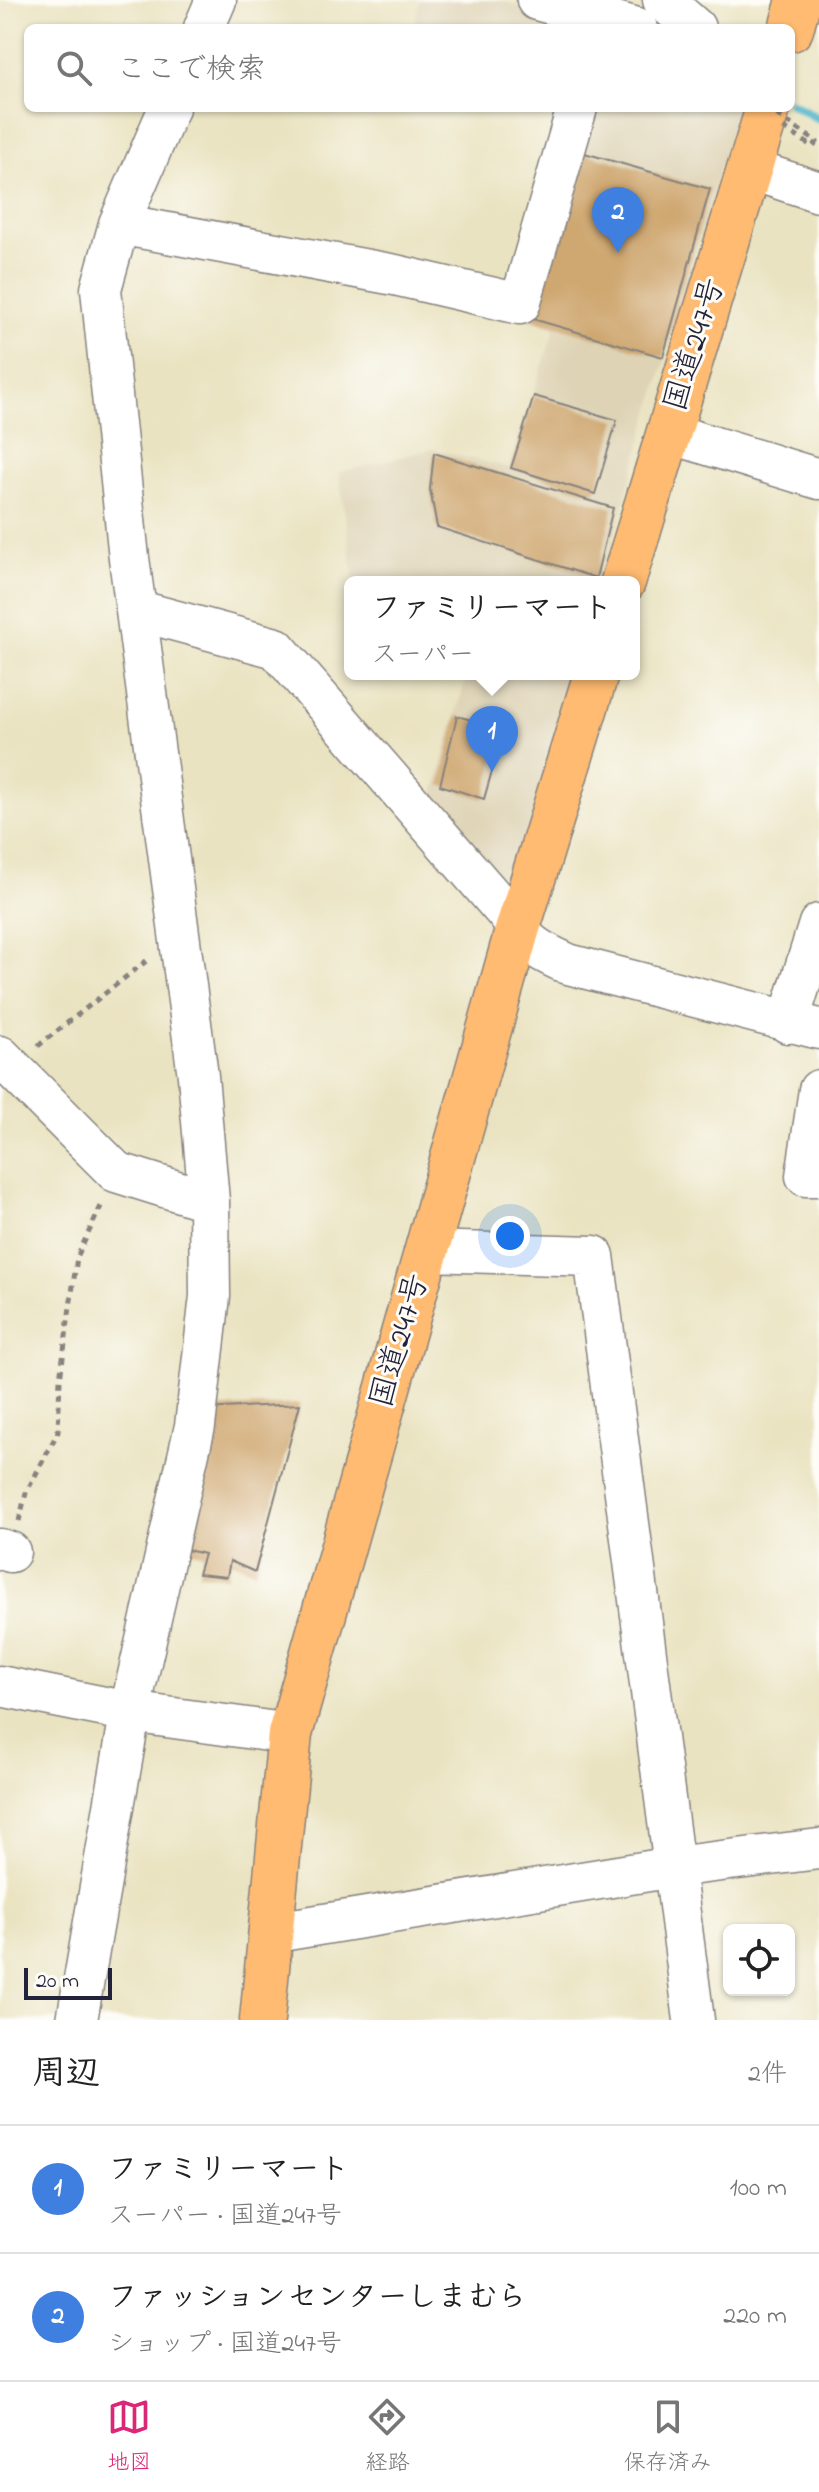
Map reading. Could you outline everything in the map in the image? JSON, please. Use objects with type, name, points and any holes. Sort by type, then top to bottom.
[{"type":"highway","points":[[792,24],[799,0]]},
{"type":"highway","name":"国道247号","points":[[625,576],[749,169],[772,114]]},
{"type":"highway","name":"国道247号","points":[[262,2020],[290,1734],[517,931],[594,680]]},
{"type":"street","points":[[206,24],[216,0]]},
{"type":"street","points":[[537,0],[611,24]]},
{"type":"street","points":[[663,0],[690,24]]},
{"type":"street","points":[[77,2020],[130,1712],[195,1426],[210,1296],[209,1201],[198,1076],[136,610],[101,289],[119,224],[167,112]]},
{"type":"street","points":[[119,224],[395,275],[520,304],[576,112]]},
{"type":"street","points":[[749,169],[819,192]]},
{"type":"street","points":[[669,433],[819,479]]},
{"type":"street","points":[[136,610],[276,648],[534,949],[568,964],[804,1026],[819,924]]},
{"type":"street","points":[[5,1061],[116,1172],[209,1201]]},
{"type":"street","points":[[819,1090],[806,1176],[819,1176]]},
{"type":"street","points":[[426,1251],[594,1256],[694,2020]]},
{"type":"street","points":[[0,1686],[130,1712],[290,1734]]},
{"type":"street","points":[[269,1933],[673,1867],[819,1849]]},
{"type":"path","points":[[772,114],[817,142],[813,147],[772,114]]},
{"type":"path","points":[[5,1061],[179,935]]},
{"type":"path","points":[[5,1550],[26,1493],[58,1432],[60,1379],[77,1257],[116,1172]]},
{"type":"shaded area","points":[[420,0],[496,0],[583,24],[414,24]]},
{"type":"shaded area","points":[[564,112],[737,112],[603,576],[354,576],[339,473],[432,449],[509,468],[555,328],[522,318],[579,117]]},
{"type":"shaded area","points":[[465,680],[572,680],[507,908],[428,816]]},
{"type":"building","points":[[574,150],[710,189],[663,357],[526,317]]},
{"type":"building","points":[[534,396],[617,420],[595,494],[511,468]]},
{"type":"building","points":[[434,453],[613,508],[596,576],[437,527],[430,489]]},
{"type":"building","points":[[457,716],[504,729],[484,799],[440,785]]},
{"type":"building","points":[[300,1404],[255,1572],[230,1561],[227,1577],[198,1574],[204,1554],[175,1547],[204,1409]]},
{"type":"waterway","points":[[795,105],[819,119]]},
{"type":"place","name":"ファッションセンターしまむら","points":[[618,253]]},
{"type":"place","name":"ファミリーマート","points":[[492,772]]}]
